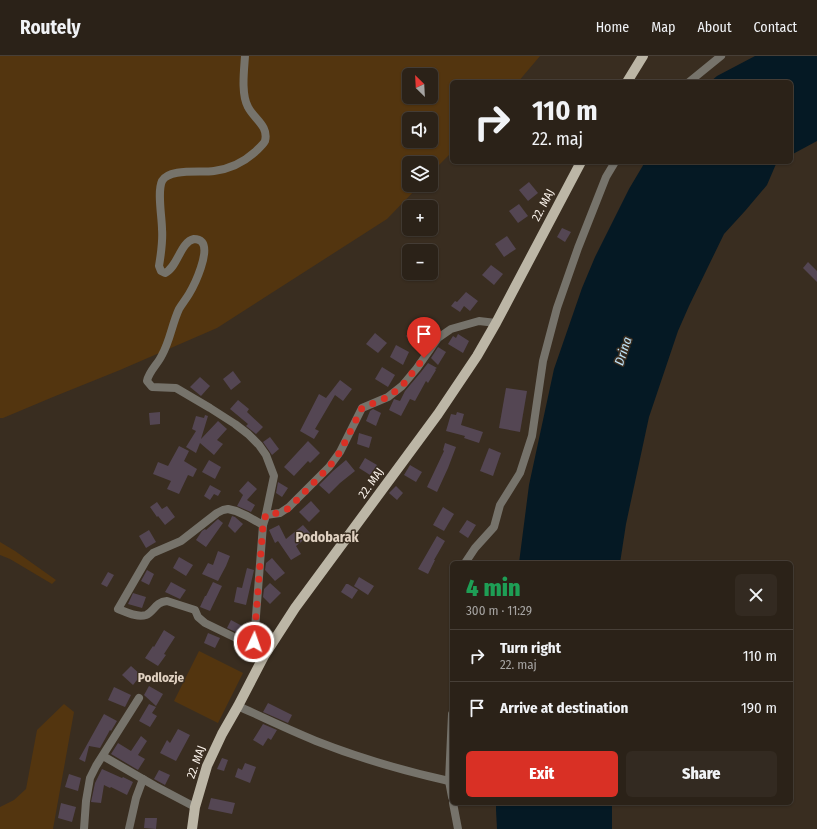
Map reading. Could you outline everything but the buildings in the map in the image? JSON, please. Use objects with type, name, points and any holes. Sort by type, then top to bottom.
[{"type":"main road","points":[[627,80],[643,56]]},
{"type":"main road","name":"22. MAJ","points":[[192,829],[195,807],[207,766],[222,734],[264,656],[295,608],[438,414],[477,356],[580,164]]},
{"type":"street","points":[[245,56],[245,98],[248,108],[264,127],[265,142],[249,158],[235,165],[214,171],[171,174],[165,177],[161,182],[160,196],[162,230],[159,266],[161,271],[165,273],[169,272],[188,242],[196,239],[201,241],[205,249],[195,282],[179,310],[162,356],[147,381],[152,387],[176,388],[210,408],[248,434],[266,454],[274,476],[263,525],[254,642],[256,648],[264,656]]},
{"type":"street","points":[[691,80],[721,56]]},
{"type":"street","points":[[466,561],[474,548],[494,527],[500,505],[520,473],[532,436],[543,361],[557,308],[586,227],[606,177],[614,164]]},
{"type":"street","points":[[266,514],[280,513],[289,508],[329,467],[340,452],[362,408],[388,397],[402,386],[438,338],[451,329],[467,324],[479,321],[496,323]]},
{"type":"street","points":[[254,642],[238,639],[205,623],[198,617],[195,610],[167,602],[162,602],[147,615],[136,615],[118,609],[147,559],[153,553],[181,541],[218,513],[228,509],[236,511],[263,525]]},
{"type":"street","points":[[84,829],[86,801],[90,778],[139,698]]},
{"type":"street","points":[[238,706],[333,748],[422,775],[449,781]]},
{"type":"street","points":[[103,756],[195,807]]},
{"type":"street","points":[[450,759],[450,786]]},
{"type":"street","points":[[129,829],[136,798],[143,779]]},
{"type":"street","points":[[453,805],[458,829]]},
{"type":"shaded area","points":[[0,56],[540,56],[520,80],[450,80],[450,154],[438,166],[438,156],[402,156],[402,192],[413,192],[405,200],[402,200],[402,204],[387,219],[217,328],[0,418]]},
{"type":"shaded area","points":[[0,542],[56,580],[52,584],[10,559],[0,555]]},
{"type":"shaded area","points":[[199,651],[243,673],[218,723],[174,701]]},
{"type":"shaded area","points":[[64,704],[74,712],[53,829],[0,829],[0,807],[14,800],[26,789],[37,730]]},
{"type":"water","points":[[755,56],[817,56],[817,141],[793,154],[793,80],[712,80]]},
{"type":"water","name":"Drina","points":[[644,164],[776,164],[767,185],[724,234],[678,331],[649,417],[626,524],[620,561],[519,561],[529,485],[554,369],[582,288],[595,257],[629,189]]},
{"type":"water","points":[[496,805],[612,805],[612,829],[497,829]]},
{"type":"district","name":"Podobarak","points":[[327,537]]},
{"type":"district","name":"Podlozje","points":[[161,677]]},
{"type":"route","points":[[254,642],[263,525],[266,514],[280,513],[289,508],[329,467],[340,452],[362,408],[388,397],[402,386],[424,358]]}]
